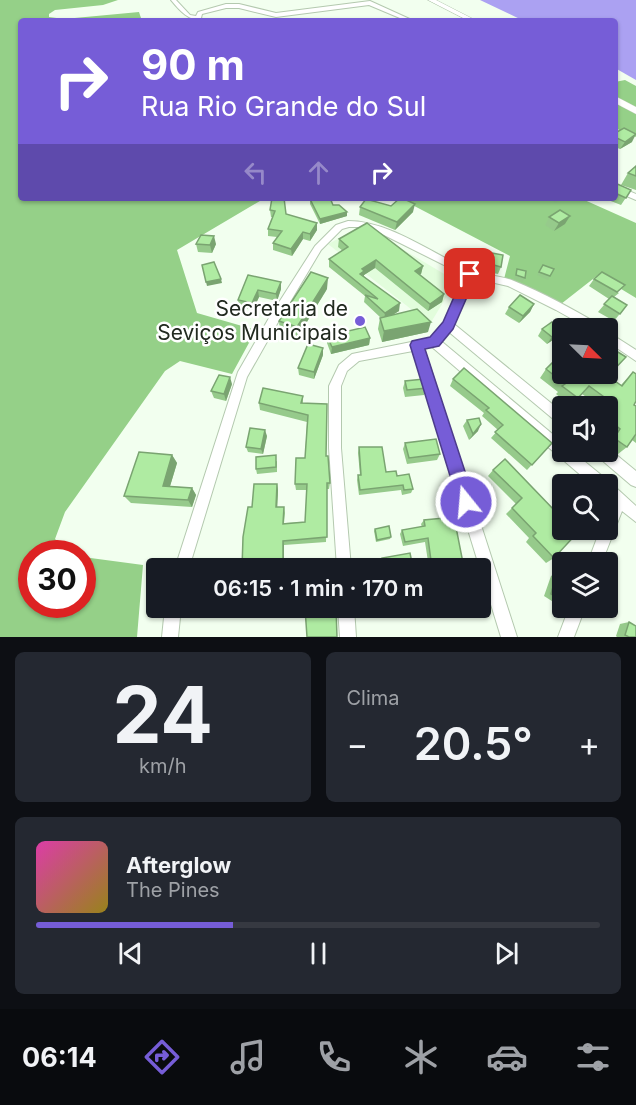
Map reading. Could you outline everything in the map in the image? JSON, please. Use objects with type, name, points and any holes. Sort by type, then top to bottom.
[{"type":"main road","points":[[431,0],[468,18]]},
{"type":"main road","points":[[618,101],[636,111]]},
{"type":"street","points":[[173,0],[188,16],[194,18]]},
{"type":"street","points":[[199,18],[200,13],[207,9],[226,6],[239,6],[276,15],[367,1],[404,18]]},
{"type":"street","points":[[618,189],[636,197]]},
{"type":"street","points":[[185,558],[242,376],[318,248],[334,231],[348,224],[362,224],[381,230],[470,274],[510,283],[579,318]]},
{"type":"street","points":[[343,558],[335,448],[335,386],[343,368],[356,357],[434,342],[448,325],[470,274]]},
{"type":"street","points":[[448,325],[552,411]]},
{"type":"street","points":[[434,342],[455,357],[552,441]]},
{"type":"street","points":[[455,357],[471,343]]},
{"type":"street","points":[[618,343],[636,356]]},
{"type":"street","points":[[417,345],[509,637]]},
{"type":"street","points":[[576,462],[589,474]]},
{"type":"street","points":[[614,462],[636,480]]},
{"type":"street","points":[[619,500],[636,515]]},
{"type":"street","points":[[170,637],[172,618]]},
{"type":"street","points":[[347,618],[348,637]]},
{"type":"street","points":[[566,637],[574,618]]},
{"type":"shaded area","points":[[480,0],[636,0],[636,80],[618,70],[618,18],[518,18]]},
{"type":"shaded area","points":[[359,228],[377,234],[456,281],[430,324],[328,244]]},
{"type":"green space","points":[[0,0],[118,0],[103,5],[55,10],[49,14],[49,17],[56,18],[18,18],[18,201],[260,201],[177,250],[197,313],[256,330],[232,374],[180,361],[165,371],[65,512],[56,540],[18,540],[18,618],[96,618],[96,559],[143,565],[137,637],[0,637]]},
{"type":"green space","points":[[139,12],[141,18],[75,18]]},
{"type":"green space","points":[[625,80],[636,86],[636,137],[618,129],[618,81]]},
{"type":"green space","points":[[405,201],[587,201],[636,223],[636,298],[598,275],[561,304],[504,279],[510,256]]},
{"type":"building","points":[[624,128],[636,134],[625,142],[618,138],[618,131]]},
{"type":"building","points":[[636,166],[636,176],[628,173]]},
{"type":"building","points":[[618,184],[631,190],[626,198],[618,194]]},
{"type":"building","points":[[272,201],[284,201],[286,214],[317,223],[310,234],[303,232],[291,249],[273,243],[282,231],[268,229],[275,211],[270,210]]},
{"type":"building","points":[[311,201],[331,201],[333,205],[339,205],[347,212],[320,219]]},
{"type":"building","points":[[364,201],[391,206],[397,201],[408,201],[415,204],[397,222],[360,207]]},
{"type":"building","points":[[560,210],[570,216],[559,223],[549,217]]},
{"type":"building","points":[[367,223],[423,266],[415,271],[444,294],[430,304],[376,260],[362,269],[364,271],[360,274],[400,303],[385,313],[365,295],[378,299],[329,259],[348,247],[339,239]]},
{"type":"building","points":[[201,235],[214,236],[210,245],[196,244]]},
{"type":"building","points":[[492,253],[503,255],[501,267],[490,264]]},
{"type":"building","points":[[214,262],[221,279],[206,282],[202,265]]},
{"type":"building","points":[[543,265],[554,269],[550,276],[539,272]]},
{"type":"building","points":[[517,269],[526,271],[525,278],[516,275]]},
{"type":"building","points":[[311,272],[328,278],[297,327],[279,321]]},
{"type":"building","points":[[602,272],[625,285],[617,292],[594,279]]},
{"type":"building","points":[[248,275],[281,282],[276,294],[258,290],[252,303],[238,300]]},
{"type":"building","points":[[520,295],[534,304],[523,316],[509,307]]},
{"type":"building","points":[[612,296],[627,305],[620,314],[604,304]]},
{"type":"building","points":[[417,309],[431,322],[384,331],[380,318]]},
{"type":"building","points":[[552,322],[552,337],[542,329]]},
{"type":"building","points":[[365,327],[370,338],[332,347],[327,336]]},
{"type":"building","points":[[308,344],[323,348],[314,372],[298,368]]},
{"type":"building","points":[[618,352],[626,357],[618,365]]},
{"type":"building","points":[[552,363],[552,374],[546,369]]},
{"type":"building","points":[[464,368],[552,443],[532,465],[495,432],[503,425],[486,410],[489,408],[453,379]]},
{"type":"building","points":[[633,372],[636,374],[634,405],[636,406],[636,434],[627,447],[618,441],[620,429],[618,427],[618,396],[603,396],[589,386],[580,396],[575,396],[562,386],[565,384],[618,383],[622,386]]},
{"type":"building","points":[[219,375],[230,377],[224,394],[211,391]]},
{"type":"building","points":[[424,379],[427,388],[407,390],[405,381]]},
{"type":"building","points":[[263,388],[303,396],[301,403],[327,404],[326,456],[328,456],[330,483],[327,483],[327,537],[283,541],[283,558],[242,558],[248,507],[252,507],[254,484],[277,484],[276,507],[284,507],[283,524],[305,522],[307,484],[295,484],[296,458],[305,458],[308,415],[259,403]]},
{"type":"building","points":[[479,418],[481,424],[473,434],[467,420]]},
{"type":"building","points":[[250,428],[265,430],[261,449],[246,447]]},
{"type":"building","points":[[436,439],[440,454],[409,458],[405,443]]},
{"type":"building","points":[[359,447],[382,447],[386,472],[396,471],[397,476],[409,474],[413,489],[404,490],[403,485],[360,490]]},
{"type":"building","points":[[139,452],[172,455],[163,486],[192,488],[188,500],[124,496]]},
{"type":"building","points":[[276,455],[276,467],[256,469],[256,457]]},
{"type":"building","points":[[505,459],[552,508],[552,540],[571,540],[560,552],[552,552],[552,556],[533,536],[536,533],[512,508],[522,498],[493,470]]},
{"type":"building","points":[[454,517],[462,558],[431,558],[428,538],[405,542],[402,530],[425,526],[424,520]]},
{"type":"building","points":[[389,526],[391,537],[377,540],[375,529]]},
{"type":"building","points":[[410,553],[411,558],[382,558]]},
{"type":"building","points":[[306,618],[336,618],[337,637],[307,637]]},
{"type":"building","points":[[629,622],[636,626],[636,637],[625,635]]},
{"type":"place","name":"Secretaria de Seviços Municipais","points":[[360,321]]},
{"type":"route","points":[[466,502],[417,345],[434,342],[448,325],[470,274]]}]
